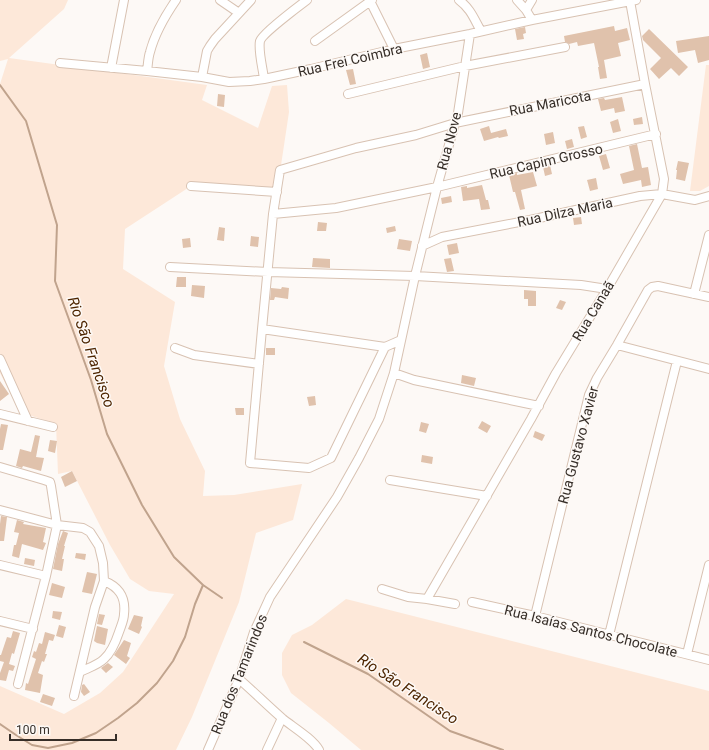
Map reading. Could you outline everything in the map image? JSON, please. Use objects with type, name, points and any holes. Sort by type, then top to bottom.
[{"type":"street","points":[[111,68],[124,0]]},
{"type":"street","points":[[147,71],[150,52],[156,36],[165,16],[176,0]]},
{"type":"street","points":[[220,0],[239,13]]},
{"type":"street","points":[[202,77],[207,51],[215,39],[251,0]]},
{"type":"street","points":[[264,79],[260,48],[262,38],[293,10],[307,0]]},
{"type":"street","points":[[459,0],[465,4],[470,11],[481,31]]},
{"type":"street","points":[[517,0],[532,20]]},
{"type":"street","points":[[526,10],[532,0]]},
{"type":"street","points":[[315,42],[371,1],[394,49]]},
{"type":"street","name":"Rua Frei Coimbra","points":[[60,63],[202,77],[229,82],[250,81],[311,69],[394,49],[628,1]]},
{"type":"street","name":"Rua Canaã","points":[[427,599],[539,406],[556,373],[662,194],[664,179],[628,1]]},
{"type":"street","name":"Rua Nove","points":[[394,373],[422,246],[458,113],[470,34]]},
{"type":"street","points":[[348,94],[465,66],[564,47]]},
{"type":"street","name":"Rua Maricota","points":[[276,192],[280,170],[356,148],[416,135],[455,123],[645,84]]},
{"type":"street","name":"Rua Capim Grosso","points":[[273,214],[336,208],[437,187],[656,134]]},
{"type":"street","points":[[191,186],[276,192],[250,463],[309,468],[331,458],[385,347]]},
{"type":"street","name":"Rua Dilza Maria","points":[[422,246],[442,237],[640,196],[662,194],[696,200],[709,196]]},
{"type":"street","points":[[709,235],[694,294],[709,297]]},
{"type":"street","points":[[170,267],[268,272],[415,276],[581,285],[607,289]]},
{"type":"street","name":"Rua Gustavo Xavier","points":[[535,616],[589,395],[648,290],[652,287],[658,286],[694,294]]},
{"type":"street","points":[[262,329],[385,347],[402,340]]},
{"type":"street","points":[[617,345],[709,369]]},
{"type":"street","points":[[175,348],[194,355],[259,364]]},
{"type":"street","points":[[0,359],[28,421]]},
{"type":"street","points":[[610,635],[677,361]]},
{"type":"street","points":[[394,373],[414,380],[539,406]]},
{"type":"street","name":"Rua dos Tamarindos","points":[[208,750],[239,678],[254,632],[270,597],[337,497],[359,458],[379,420],[394,373]]},
{"type":"street","points":[[0,414],[53,427]]},
{"type":"street","points":[[0,467],[50,482],[56,525],[46,576],[18,684]]},
{"type":"street","points":[[390,480],[487,496]]},
{"type":"street","points":[[0,510],[56,525],[83,528],[90,532],[99,546],[103,563],[104,581],[95,607],[74,696]]},
{"type":"street","points":[[0,565],[46,576]]},
{"type":"street","points":[[687,654],[709,565]]},
{"type":"street","points":[[80,672],[104,660],[111,651],[124,615],[124,605],[121,594],[111,584],[104,581]]},
{"type":"street","points":[[382,589],[408,597],[455,604]]},
{"type":"street","name":"Rua Isaías Santos Chocolate","points":[[472,602],[535,616],[709,660]]},
{"type":"street","points":[[0,621],[33,629]]},
{"type":"street","points":[[239,678],[319,750]]},
{"type":"street","points":[[268,750],[282,718]]},
{"type":"shaded area","points":[[0,0],[68,0],[64,9],[9,58],[207,85],[202,100],[258,128],[272,86],[287,85],[289,112],[277,192],[191,186],[125,229],[123,269],[175,302],[164,366],[180,419],[205,471],[203,496],[234,495],[302,484],[293,520],[256,533],[239,602],[192,717],[176,750],[0,750],[0,686],[64,714],[100,693],[123,672],[174,594],[149,591],[130,579],[110,545],[72,471],[58,474],[56,424],[20,412],[0,373],[0,84],[8,59],[0,61]]},
{"type":"shaded area","points":[[706,65],[709,65],[709,186],[700,191],[690,191]]},
{"type":"shaded area","points":[[346,599],[709,691],[709,750],[361,750],[291,693],[282,675],[282,653],[292,635],[312,625]]},
{"type":"building","points":[[614,26],[615,31],[627,28],[630,40],[618,43],[621,56],[604,60],[607,78],[600,79],[594,43],[578,46],[577,42],[569,44],[565,42],[564,36]]},
{"type":"building","points":[[525,27],[526,33],[523,34],[524,39],[517,40],[515,29]]},
{"type":"building","points":[[649,29],[688,67],[679,76],[671,68],[659,79],[650,69],[661,58],[643,40],[642,36]]},
{"type":"building","points":[[709,36],[709,60],[698,63],[695,50],[678,53],[676,41]]},
{"type":"building","points":[[427,53],[430,67],[423,69],[420,55]]},
{"type":"building","points":[[353,69],[356,84],[350,85],[346,70]]},
{"type":"building","points":[[218,94],[225,95],[224,107],[217,106]]},
{"type":"building","points":[[622,97],[625,111],[615,113],[614,108],[601,111],[598,99],[604,98],[605,100]]},
{"type":"building","points":[[642,117],[643,124],[634,125],[633,119]]},
{"type":"building","points":[[618,119],[621,131],[613,133],[610,122]]},
{"type":"building","points":[[489,126],[491,133],[506,129],[508,136],[484,141],[480,129]]},
{"type":"building","points":[[584,126],[587,137],[581,139],[578,127]]},
{"type":"building","points":[[553,132],[555,143],[546,145],[544,134]]},
{"type":"building","points":[[572,139],[574,147],[567,149],[565,141]]},
{"type":"building","points":[[637,144],[642,168],[648,167],[651,185],[642,187],[641,180],[623,184],[620,174],[634,170],[629,146]]},
{"type":"building","points":[[606,154],[610,168],[603,170],[599,156]]},
{"type":"building","points":[[678,161],[689,163],[685,181],[676,179]]},
{"type":"building","points":[[550,165],[552,174],[545,176],[543,167]]},
{"type":"building","points":[[533,172],[537,186],[521,190],[525,209],[520,210],[515,192],[513,192],[509,175]]},
{"type":"building","points":[[596,178],[598,189],[590,191],[587,180]]},
{"type":"building","points":[[482,185],[490,209],[481,210],[479,199],[463,201],[461,187],[467,186],[467,188]]},
{"type":"building","points":[[451,196],[452,202],[442,204],[441,198]]},
{"type":"building","points":[[581,217],[582,224],[574,225],[573,218]]},
{"type":"building","points":[[318,222],[327,223],[326,231],[317,231]]},
{"type":"building","points":[[395,226],[396,231],[387,233],[386,228]]},
{"type":"building","points":[[219,227],[225,228],[224,241],[217,240]]},
{"type":"building","points":[[251,236],[259,237],[258,247],[250,246]]},
{"type":"building","points":[[190,238],[191,247],[183,248],[182,239]]},
{"type":"building","points":[[399,239],[412,241],[410,251],[397,249]]},
{"type":"building","points":[[457,243],[459,253],[449,255],[447,245]]},
{"type":"building","points":[[313,258],[330,259],[330,268],[312,267]]},
{"type":"building","points":[[451,258],[454,271],[447,272],[444,259]]},
{"type":"building","points":[[177,277],[186,277],[186,287],[176,287]]},
{"type":"building","points":[[192,285],[205,286],[204,298],[191,296]]},
{"type":"building","points":[[282,287],[289,288],[288,299],[275,297],[274,300],[270,300],[271,288],[281,289]]},
{"type":"building","points":[[524,290],[536,291],[536,306],[528,306],[528,299],[524,299]]},
{"type":"building","points":[[560,300],[566,302],[562,310],[556,308]]},
{"type":"building","points":[[266,348],[275,348],[275,355],[266,355]]},
{"type":"building","points":[[462,375],[476,378],[474,386],[461,383]]},
{"type":"building","points":[[0,381],[9,394],[0,401]]},
{"type":"building","points":[[315,396],[316,405],[309,406],[307,397]]},
{"type":"building","points":[[235,408],[244,408],[244,415],[236,415]]},
{"type":"building","points":[[482,421],[491,426],[487,433],[478,428]]},
{"type":"building","points":[[421,422],[429,424],[426,433],[419,431]]},
{"type":"building","points":[[1,424],[8,425],[3,450],[0,450]]},
{"type":"building","points":[[535,431],[545,435],[542,441],[533,437]]},
{"type":"building","points":[[35,435],[40,436],[36,457],[44,458],[41,471],[23,466],[22,468],[16,466],[20,449],[31,452]]},
{"type":"building","points":[[50,440],[57,441],[55,453],[48,451]]},
{"type":"building","points":[[422,455],[433,457],[432,464],[421,462]]},
{"type":"building","points":[[72,471],[77,481],[65,487],[61,477]]},
{"type":"building","points":[[1,516],[7,517],[4,541],[0,541]]},
{"type":"building","points":[[17,520],[24,522],[23,524],[46,528],[43,542],[46,543],[43,550],[22,544],[19,558],[12,556],[14,545],[16,545],[19,533],[14,532]]},
{"type":"building","points":[[63,531],[68,533],[64,546],[62,571],[53,569],[58,544]]},
{"type":"building","points":[[76,553],[86,554],[85,560],[75,558]]},
{"type":"building","points":[[25,558],[35,560],[34,566],[24,564]]},
{"type":"building","points":[[87,572],[97,574],[92,594],[82,592]]},
{"type":"building","points":[[52,583],[65,587],[62,598],[49,595]]},
{"type":"building","points":[[53,611],[62,612],[60,620],[52,618]]},
{"type":"building","points":[[99,614],[105,615],[102,625],[97,624]]},
{"type":"building","points":[[134,615],[143,617],[142,627],[139,634],[128,629]]},
{"type":"building","points":[[59,625],[66,627],[63,638],[56,636]]},
{"type":"building","points":[[97,626],[108,629],[105,645],[94,641]]},
{"type":"building","points":[[13,631],[20,633],[14,654],[12,653],[9,664],[15,666],[13,671],[9,670],[6,681],[0,680],[0,673],[4,662],[0,661],[0,655],[7,637],[11,638]]},
{"type":"building","points":[[45,632],[55,635],[53,641],[49,640],[45,654],[47,654],[44,662],[42,661],[38,673],[43,675],[40,693],[25,690],[26,683],[28,684],[36,659],[32,657],[34,651],[36,652],[39,643],[42,644]]},
{"type":"building","points":[[124,640],[131,643],[127,656],[130,658],[126,664],[114,655]]},
{"type":"building","points":[[108,663],[113,667],[106,673],[101,668]]},
{"type":"building","points":[[84,684],[90,692],[84,696],[81,692],[82,685]]},
{"type":"building","points":[[43,694],[55,698],[52,706],[40,702]]},
{"type":"waterway","name":"Rio São Francisco","points":[[0,85],[26,121],[57,225],[55,281],[91,380],[107,434],[142,505],[174,557],[203,585],[222,598]]},
{"type":"waterway","points":[[0,724],[32,745],[48,748],[72,743],[96,733],[118,718],[137,703],[157,683],[173,661],[185,637],[195,604],[203,585]]},
{"type":"waterway","name":"Rio São Francisco","points":[[304,642],[368,674],[450,731],[503,750]]}]
